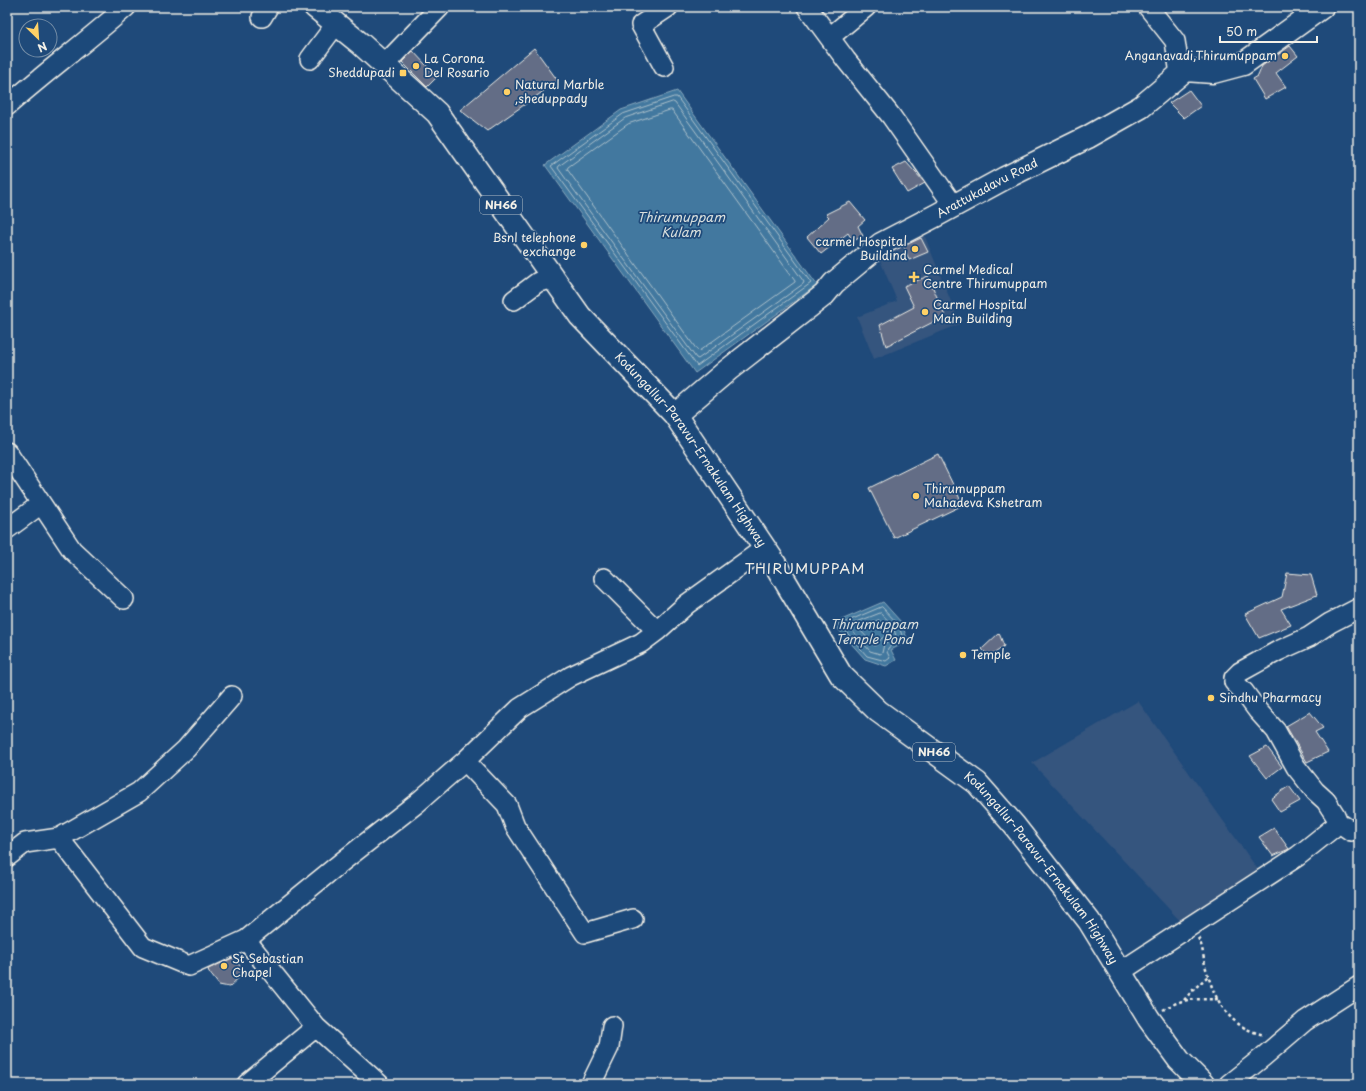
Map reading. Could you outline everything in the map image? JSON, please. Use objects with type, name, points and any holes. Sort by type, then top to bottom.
[{"type":"main road","name":"Kodungallur-Paravur-Ernakulam Highway","points":[[315,7],[361,44],[437,113],[580,316],[675,415],[765,548],[841,676],[878,711],[977,783],[1014,825],[1089,921],[1149,1019],[1179,1060],[1203,1084]]},
{"type":"main road","points":[[1180,74],[1185,70],[1213,72],[1243,64],[1322,7]]},
{"type":"main road","name":"Arattukadavu Road","points":[[675,415],[728,370],[824,295],[834,283],[880,244],[1005,178],[1088,137],[1141,107],[1180,74]]},
{"type":"street","points":[[7,106],[126,7]]},
{"type":"street","points":[[384,65],[440,7]]},
{"type":"street","points":[[664,67],[641,25],[668,7]]},
{"type":"street","points":[[807,7],[891,116],[954,206]]},
{"type":"street","points":[[830,37],[866,7]]},
{"type":"street","points":[[1148,7],[1175,41],[1180,74]]},
{"type":"street","points":[[310,59],[336,24]]},
{"type":"street","points":[[514,300],[538,282],[553,279]]},
{"type":"street","points":[[7,452],[72,550],[124,598]]},
{"type":"street","points":[[7,529],[41,504]]},
{"type":"street","points":[[59,838],[143,947],[189,966],[246,940],[417,803],[465,761],[520,708],[571,676],[641,643],[658,631],[686,604],[765,548]]},
{"type":"street","points":[[604,578],[658,631]]},
{"type":"street","points":[[1359,608],[1330,623],[1309,637],[1278,651],[1240,672],[1234,678],[1234,682],[1276,731],[1296,767],[1315,791],[1326,801],[1338,822],[1352,831],[1359,827]]},
{"type":"street","points":[[7,857],[25,843],[59,838],[139,792],[186,749],[232,696]]},
{"type":"street","points":[[465,761],[508,805],[515,826],[585,932],[633,919]]},
{"type":"street","points":[[1120,972],[1298,856],[1333,828],[1338,822]]},
{"type":"street","points":[[246,940],[316,1028],[379,1084]]},
{"type":"street","points":[[1229,1084],[1305,1021],[1359,986]]},
{"type":"street","points":[[591,1084],[609,1047],[612,1026]]},
{"type":"street","points":[[247,1084],[316,1028]]},
{"type":"path","points":[[1196,935],[1201,945],[1212,988],[1233,1021],[1244,1029],[1269,1036],[1280,1043]]},
{"type":"path","points":[[1184,1001],[1192,990],[1208,976]]},
{"type":"path","points":[[1149,1019],[1158,1012],[1184,1001],[1195,999],[1219,999]]},
{"type":"shaded area","name":"Carmel Medical Centre Thirumuppam","points":[[924,234],[960,324],[874,359],[857,317],[897,301],[877,253]]},
{"type":"shaded area","points":[[1138,701],[1259,871],[1183,924],[1032,763]]},
{"type":"water","name":"Thirumuppam Kulam","points":[[677,91],[817,285],[695,373],[545,165],[621,110]]},
{"type":"water","name":"Thirumuppam Temple Pond","points":[[883,602],[901,622],[908,641],[891,650],[896,660],[886,666],[865,659],[838,629],[839,621]]},
{"type":"building","points":[[1290,46],[1298,56],[1276,73],[1286,87],[1265,99],[1253,79],[1258,76],[1262,66]]},
{"type":"building","points":[[534,48],[558,81],[487,131],[460,110]]},
{"type":"building","name":"La Corona Del Rosario","points":[[413,51],[437,77],[427,87],[402,62]]},
{"type":"building","points":[[1189,90],[1201,106],[1184,118],[1169,103]]},
{"type":"building","points":[[906,162],[925,183],[907,193],[892,169]]},
{"type":"building","points":[[850,202],[865,220],[858,226],[863,236],[853,241],[848,233],[821,254],[807,237],[829,217],[826,214]]},
{"type":"building","name":"carmel Hospital Buildind","points":[[921,238],[928,252],[909,260],[904,246]]},
{"type":"building","name":"Carmel Hospital Main Building","points":[[928,276],[945,316],[886,346],[880,325],[914,307],[904,286]]},
{"type":"building","name":"Thirumuppam Mahadeva Kshetram","points":[[938,454],[963,505],[894,538],[869,488]]},
{"type":"building","points":[[1287,573],[1311,575],[1317,595],[1281,609],[1291,625],[1259,638],[1245,614],[1282,597]]},
{"type":"building","points":[[999,633],[1004,646],[990,657],[982,649]]},
{"type":"building","points":[[1310,712],[1323,728],[1315,732],[1328,752],[1307,762],[1286,726]]},
{"type":"building","points":[[1267,747],[1282,767],[1267,778],[1250,756]]},
{"type":"building","points":[[1289,786],[1300,801],[1280,812],[1271,799]]},
{"type":"building","points":[[1274,828],[1289,849],[1273,856],[1259,837]]},
{"type":"building","name":"St Sebastian Chapel","points":[[237,956],[236,961],[245,972],[229,987],[219,985],[208,969]]},
{"type":"place","name":"Anganavadi,Thirumuppam","points":[[1285,56]]},
{"type":"place","name":"La Corona Del Rosario","points":[[416,66]]},
{"type":"place","name":"Sheddupadi","points":[[403,73]]},
{"type":"place","name":"Natural Marble ,sheduppady","points":[[507,92]]},
{"type":"place","name":"Bsnl telephone exchange","points":[[584,245]]},
{"type":"place","name":"carmel Hospital Buildind","points":[[915,249]]},
{"type":"place","name":"Carmel Medical Centre Thirumuppam","points":[[914,277]]},
{"type":"place","name":"Carmel Hospital Main Building","points":[[925,312]]},
{"type":"place","name":"Thirumuppam Mahadeva Kshetram","points":[[916,496]]},
{"type":"place","name":"Temple","points":[[963,655]]},
{"type":"place","name":"Sindhu Pharmacy","points":[[1211,698]]},
{"type":"place","name":"St Sebastian Chapel","points":[[224,966]]},
{"type":"district","name":"THIRUMUPPAM","points":[[805,569]]}]
